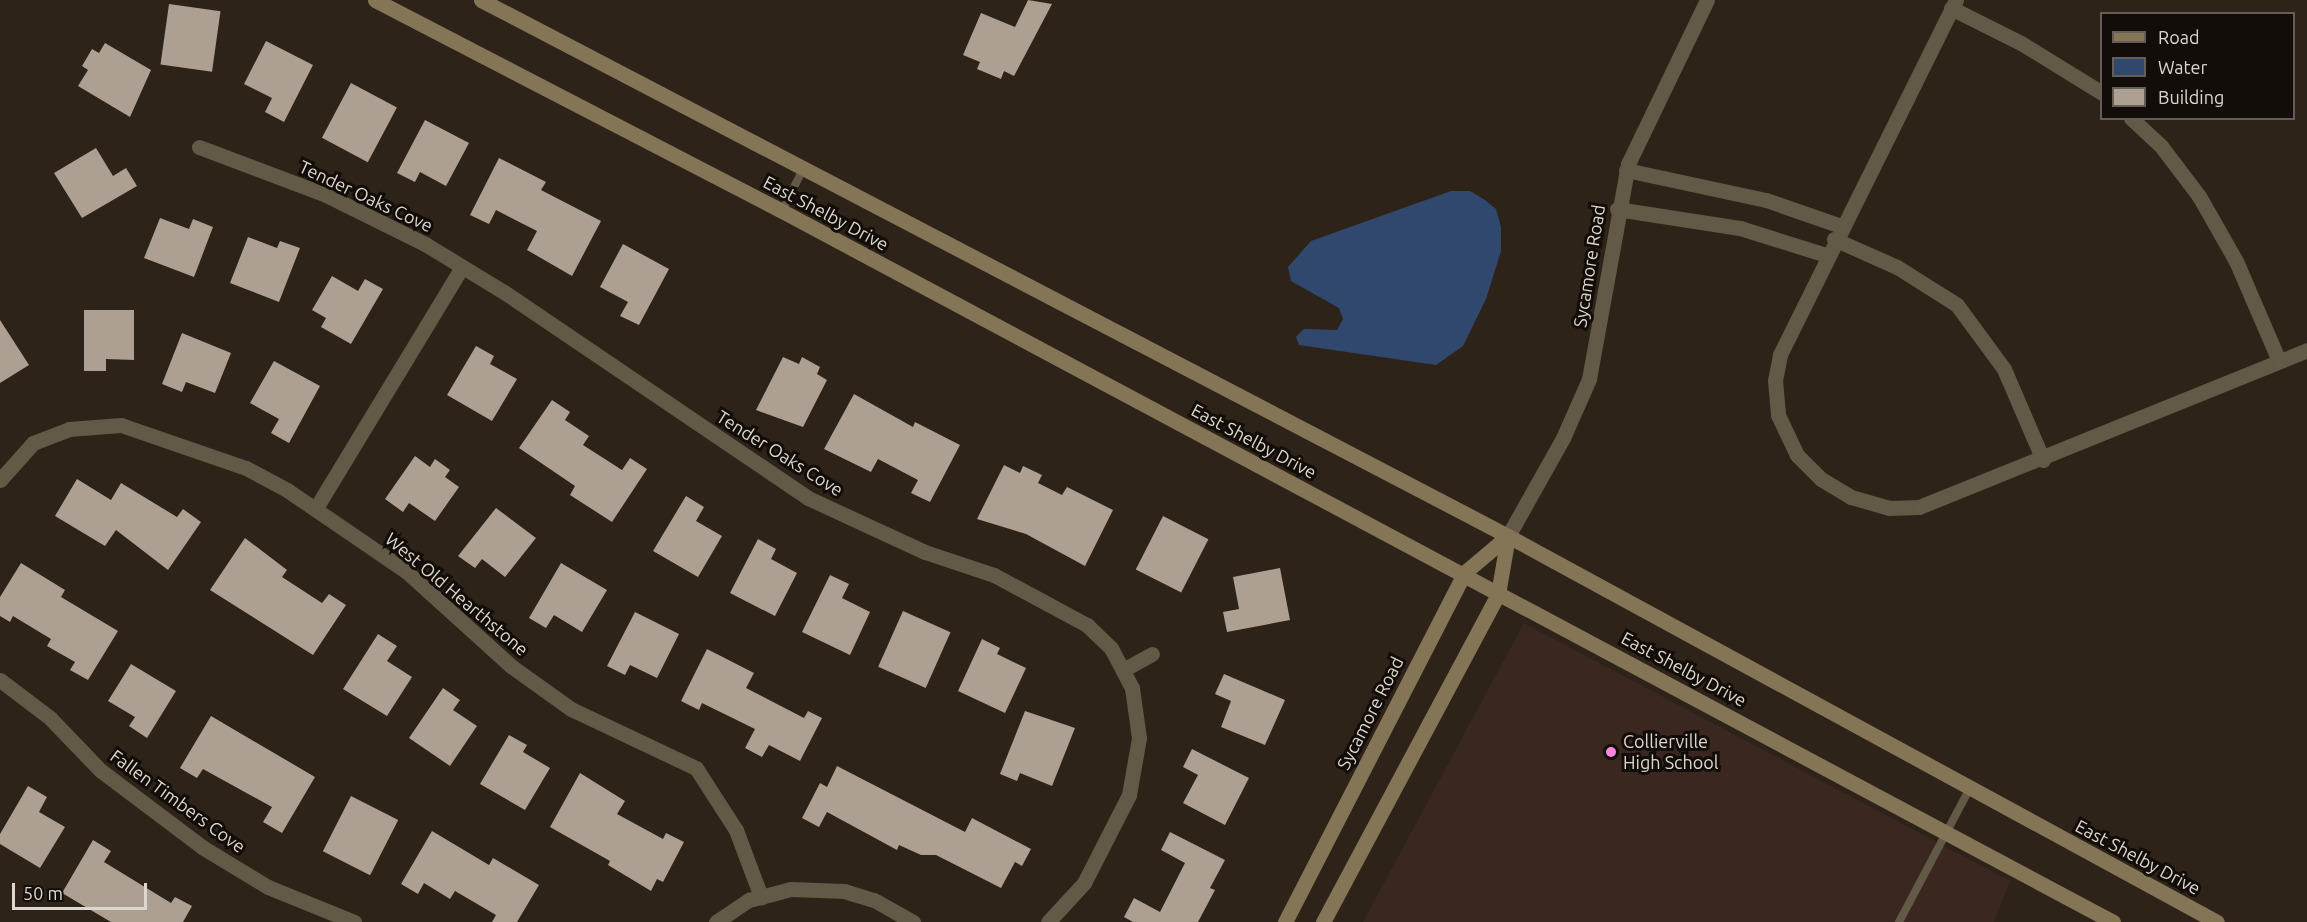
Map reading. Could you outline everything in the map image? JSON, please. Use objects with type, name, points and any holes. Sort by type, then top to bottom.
[{"type":"main road","name":"East Shelby Drive","points":[[375,0],[782,211],[1464,573],[1498,594],[1947,830],[2113,922]]},
{"type":"main road","name":"East Shelby Drive","points":[[482,0],[804,165],[1508,536],[2217,922]]},
{"type":"main road","name":"Sycamore Road","points":[[1285,922],[1464,573],[1508,536]]},
{"type":"main road","name":"Sycamore Road","points":[[1323,922],[1498,594],[1508,536]]},
{"type":"street","name":"Sycamore Road","points":[[1508,536],[1563,438],[1590,379],[1617,209],[1626,170],[1707,0]]},
{"type":"street","points":[[2100,92],[2058,63],[1953,4],[1837,232],[1780,355],[1775,380],[1778,415],[1797,454],[1821,479],[1860,500],[1889,508],[1919,507],[2043,460],[2307,350]]},
{"type":"street","points":[[2134,120],[2161,146],[2199,196],[2236,261],[2278,361]]},
{"type":"street","name":"Tender Oaks Cove","points":[[199,147],[326,195],[462,267],[808,498],[925,552],[994,575],[1087,625],[1111,648],[1132,688],[1139,738],[1129,795],[1084,884],[1048,922]]},
{"type":"street","points":[[1626,170],[1766,200],[1837,232],[1957,305],[2004,369],[2043,460]]},
{"type":"street","points":[[1617,209],[1740,228],[1826,255]]},
{"type":"street","points":[[316,508],[462,267]]},
{"type":"street","name":"West Old Hearthstone","points":[[0,480],[33,443],[69,429],[121,425],[246,468],[316,508],[407,572],[511,666],[571,709],[696,768],[736,830],[761,897]]},
{"type":"street","points":[[1123,670],[1152,654]]},
{"type":"street","name":"Fallen Timbers Cove","points":[[0,680],[50,718],[100,770],[202,847],[268,887],[354,922]]},
{"type":"street","points":[[716,922],[761,897],[791,889],[844,891],[874,900],[913,922]]},
{"type":"lane","points":[[782,211],[804,165]]},
{"type":"lane","points":[[1899,922],[1970,788]]},
{"type":"shaded area","name":"Collierville High School","points":[[1524,623],[2010,881],[1994,922],[1363,922]]},
{"type":"water","points":[[1451,191],[1470,191],[1485,200],[1496,209],[1501,227],[1501,251],[1486,299],[1463,346],[1436,365],[1299,345],[1296,337],[1304,329],[1337,330],[1343,319],[1339,308],[1291,281],[1288,267],[1311,241]]},
{"type":"building","points":[[1028,0],[1052,4],[1014,76],[1004,71],[1001,79],[977,69],[980,62],[963,55],[981,13],[1015,27]]},
{"type":"building","points":[[169,4],[220,11],[212,72],[161,64]]},
{"type":"building","points":[[266,41],[313,65],[284,122],[265,112],[272,98],[244,84]]},
{"type":"building","points":[[105,43],[151,70],[130,117],[78,86],[88,70],[82,66],[92,49],[99,53]]},
{"type":"building","points":[[351,83],[397,107],[368,162],[322,138]]},
{"type":"building","points":[[425,120],[469,143],[446,186],[420,172],[415,182],[397,173]]},
{"type":"building","points":[[96,148],[113,176],[126,168],[137,186],[82,218],[54,173]]},
{"type":"building","points":[[499,158],[546,182],[541,190],[601,221],[572,276],[527,250],[537,231],[496,210],[489,224],[470,215]]},
{"type":"building","points":[[160,218],[189,229],[193,219],[213,227],[194,277],[144,258]]},
{"type":"building","points":[[248,237],[277,248],[280,241],[300,248],[279,302],[230,283]]},
{"type":"building","points":[[623,244],[669,269],[639,325],[620,316],[628,302],[600,287]]},
{"type":"building","points":[[332,276],[358,291],[365,279],[383,289],[351,344],[321,327],[326,318],[312,310]]},
{"type":"building","points":[[84,310],[134,310],[134,360],[106,359],[106,371],[84,371]]},
{"type":"building","points":[[0,320],[29,365],[0,383]]},
{"type":"building","points":[[182,333],[231,353],[215,393],[186,382],[182,392],[162,384]]},
{"type":"building","points":[[476,346],[494,356],[490,364],[517,379],[492,421],[447,395]]},
{"type":"building","points":[[783,357],[799,364],[802,357],[820,367],[817,374],[827,380],[803,427],[756,410]]},
{"type":"building","points":[[274,361],[320,386],[289,443],[271,433],[279,419],[250,403]]},
{"type":"building","points":[[854,394],[913,427],[915,422],[960,445],[930,502],[911,493],[918,480],[878,459],[871,472],[824,449]]},
{"type":"building","points":[[552,400],[570,412],[565,420],[589,436],[583,445],[622,470],[630,458],[647,469],[612,522],[570,495],[575,486],[519,448]]},
{"type":"building","points":[[415,456],[430,467],[435,459],[450,470],[445,477],[459,487],[435,521],[409,503],[403,512],[385,499]]},
{"type":"building","points":[[1004,465],[1020,473],[1023,466],[1042,475],[1038,483],[1062,495],[1067,487],[1113,510],[1085,566],[1026,534],[977,519]]},
{"type":"building","points":[[77,479],[111,500],[121,483],[177,517],[183,509],[201,522],[168,570],[116,530],[105,546],[55,516]]},
{"type":"building","points":[[686,496],[704,507],[696,521],[722,536],[698,577],[653,551]]},
{"type":"building","points":[[496,508],[536,538],[505,577],[482,559],[475,568],[458,556]]},
{"type":"building","points":[[1163,516],[1208,539],[1181,593],[1136,569]]},
{"type":"building","points":[[245,538],[287,570],[282,577],[322,603],[329,594],[346,605],[313,655],[210,590]]},
{"type":"building","points":[[758,539],[776,549],[771,559],[797,573],[775,616],[730,593]]},
{"type":"building","points":[[21,563],[65,590],[61,597],[118,631],[88,680],[70,670],[75,662],[47,646],[51,639],[13,616],[10,622],[0,616],[0,597]]},
{"type":"building","points":[[561,563],[607,590],[582,632],[554,615],[546,628],[529,618]]},
{"type":"building","points":[[1280,568],[1290,620],[1227,632],[1223,612],[1239,609],[1233,577]]},
{"type":"building","points":[[830,575],[849,584],[842,598],[870,612],[850,655],[802,632]]},
{"type":"building","points":[[903,611],[951,632],[926,688],[878,667]]},
{"type":"building","points":[[635,612],[679,634],[657,678],[630,665],[625,675],[607,666]]},
{"type":"building","points":[[378,634],[397,646],[387,661],[412,677],[387,716],[343,689]]},
{"type":"building","points":[[982,639],[1000,648],[997,654],[1026,668],[1005,713],[958,691]]},
{"type":"building","points":[[707,649],[754,673],[746,688],[804,718],[808,711],[822,718],[800,761],[769,745],[762,757],[745,748],[755,729],[702,703],[699,710],[681,701]]},
{"type":"building","points":[[131,664],[176,691],[147,738],[129,726],[135,717],[108,701]]},
{"type":"building","points":[[1224,674],[1285,700],[1265,745],[1221,727],[1231,701],[1215,694]]},
{"type":"building","points":[[443,688],[460,700],[453,710],[477,726],[450,766],[409,738]]},
{"type":"building","points":[[1025,711],[1075,728],[1052,786],[1020,773],[1017,781],[1000,774]]},
{"type":"building","points":[[211,716],[315,777],[282,833],[263,822],[272,807],[203,769],[197,778],[180,768]]},
{"type":"building","points":[[509,735],[527,745],[523,752],[550,768],[525,810],[480,784]]},
{"type":"building","points":[[1192,749],[1249,778],[1225,825],[1183,803],[1198,775],[1183,767]]},
{"type":"building","points":[[837,766],[965,832],[972,818],[1031,849],[1022,866],[1015,862],[1001,888],[936,855],[921,855],[899,845],[897,850],[827,812],[819,827],[802,818],[820,783],[827,787]]},
{"type":"building","points":[[580,773],[625,801],[617,814],[663,839],[666,833],[684,842],[663,882],[657,879],[651,891],[608,865],[610,861],[550,827]]},
{"type":"building","points":[[28,786],[47,797],[39,812],[65,827],[40,868],[0,844],[0,834]]},
{"type":"building","points":[[351,796],[398,820],[370,875],[323,851]]},
{"type":"building","points":[[432,831],[489,865],[493,858],[539,885],[517,922],[492,922],[496,915],[455,891],[450,899],[424,883],[418,894],[401,884]]},
{"type":"building","points":[[1170,832],[1225,860],[1210,888],[1215,890],[1198,922],[1133,922],[1124,917],[1134,898],[1160,912],[1185,863],[1161,850]]},
{"type":"building","points":[[93,840],[111,851],[104,862],[171,903],[175,897],[192,906],[183,922],[111,922],[62,893]]},
{"type":"place","name":"Collierville High School","points":[[1611,752]]}]
